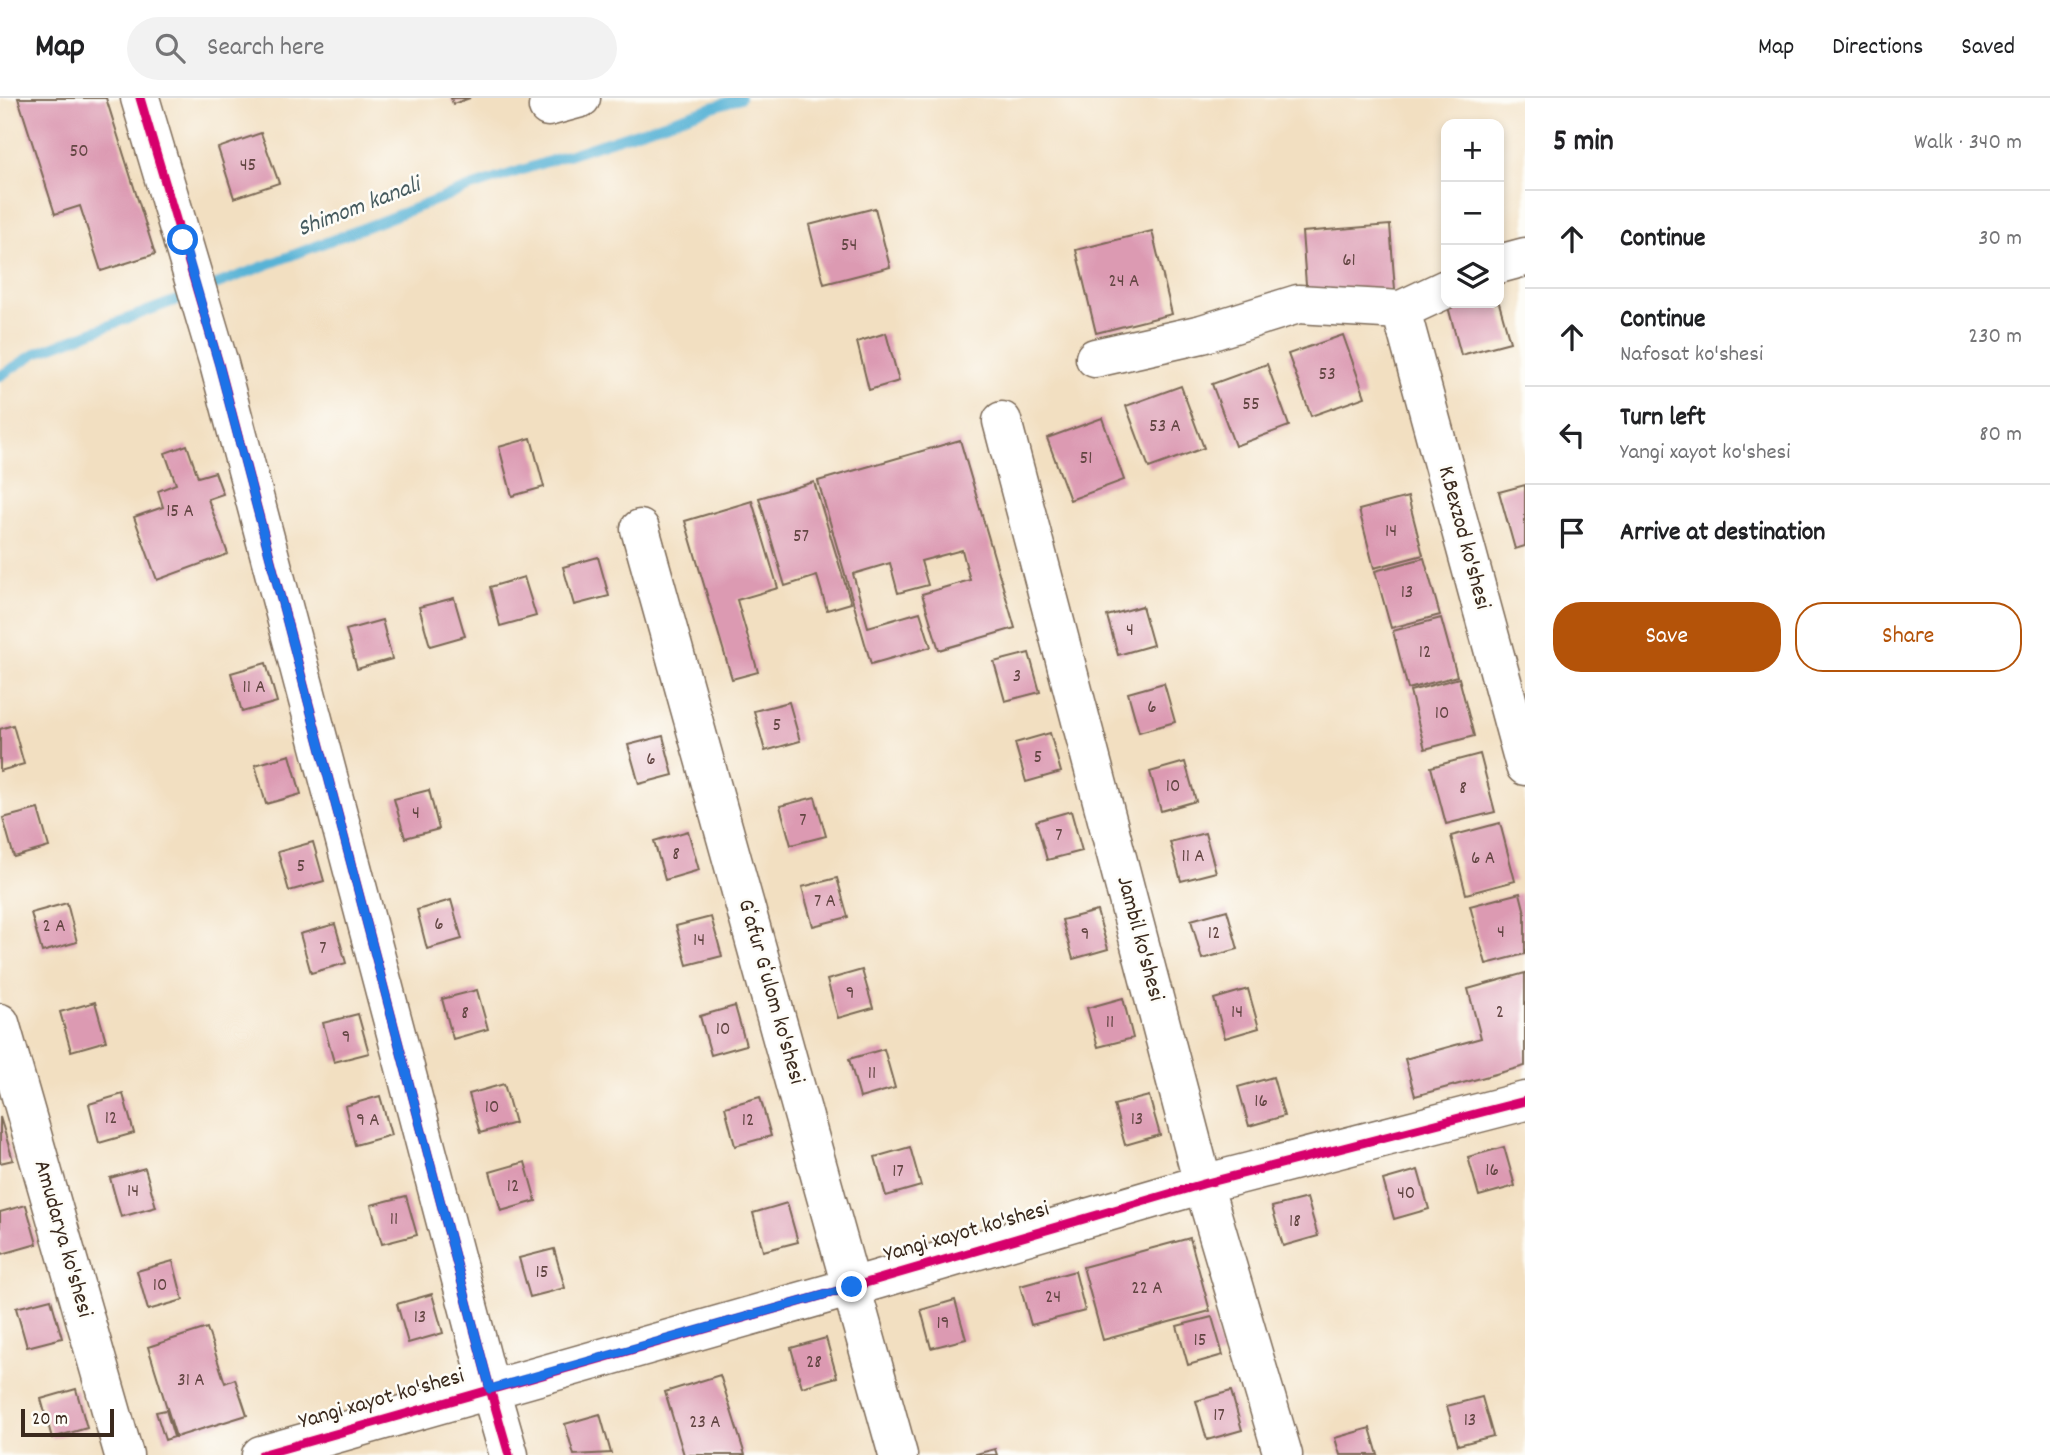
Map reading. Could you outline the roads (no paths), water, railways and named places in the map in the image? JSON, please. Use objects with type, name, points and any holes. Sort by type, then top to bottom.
[{"type":"street","points":[[140,98],[219,365],[509,1455]]},
{"type":"street","points":[[1504,263],[1525,257]]},
{"type":"street","points":[[1095,358],[1202,334],[1298,304],[1401,310],[1441,291]]},
{"type":"street","name":"K.Bexzod ko'shesi","points":[[1401,310],[1525,766]]},
{"type":"street","name":"Jambil ko'shesi","points":[[1002,421],[1203,1184],[1283,1455]]},
{"type":"street","name":"Gʻafur Gʻulom ko'shesi","points":[[640,530],[898,1455]]},
{"type":"street","name":"Amudarya ko'shesi","points":[[0,1023],[124,1455]]},
{"type":"street","name":"Yangi xayot ko'shesi","points":[[261,1455],[1203,1184],[1525,1101]]},
{"type":"waterway","name":"Shimom kanali","points":[[204,289],[465,189],[740,98]]},
{"type":"waterway","name":"Shimom kanali","points":[[0,376],[36,353],[190,295]]}]
